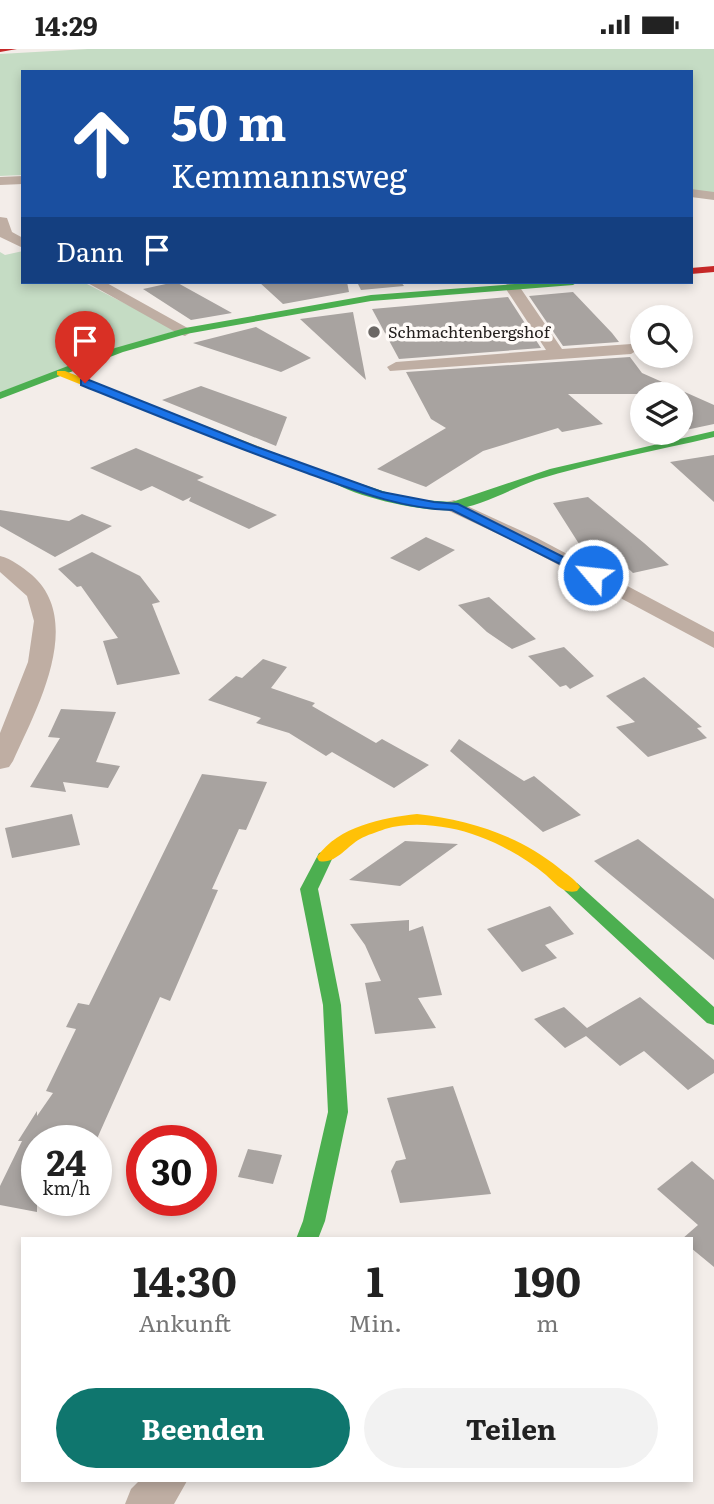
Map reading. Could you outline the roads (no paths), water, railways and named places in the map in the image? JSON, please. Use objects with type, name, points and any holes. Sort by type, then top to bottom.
[{"type":"street","points":[[0,50],[14,49]]},
{"type":"street","points":[[0,181],[21,180]]},
{"type":"street","points":[[693,193],[714,195]]},
{"type":"street","points":[[2,221],[5,234],[21,243]]},
{"type":"street","points":[[693,271],[714,269]]},
{"type":"street","points":[[98,284],[185,331]]},
{"type":"street","points":[[0,396],[119,350],[185,331],[371,298],[542,284]]},
{"type":"street","points":[[512,286],[557,354]]},
{"type":"street","points":[[397,367],[630,349]]},
{"type":"street","points":[[61,373],[253,450],[379,495],[434,506],[454,506],[520,482],[588,462],[714,434]]},
{"type":"street","points":[[454,506],[530,542],[714,641]]},
{"type":"street","points":[[0,562],[22,579],[42,603],[44,635],[33,687],[0,761]]},
{"type":"street","points":[[308,1237],[338,1112],[332,1005],[309,889],[321,861],[342,840],[365,828],[398,820],[435,820],[468,826],[512,844],[559,876],[714,1018]]},
{"type":"street","points":[[146,1504],[165,1482]]},
{"type":"place","name":"Schmachtenbergshof","points":[[374,332]]}]
